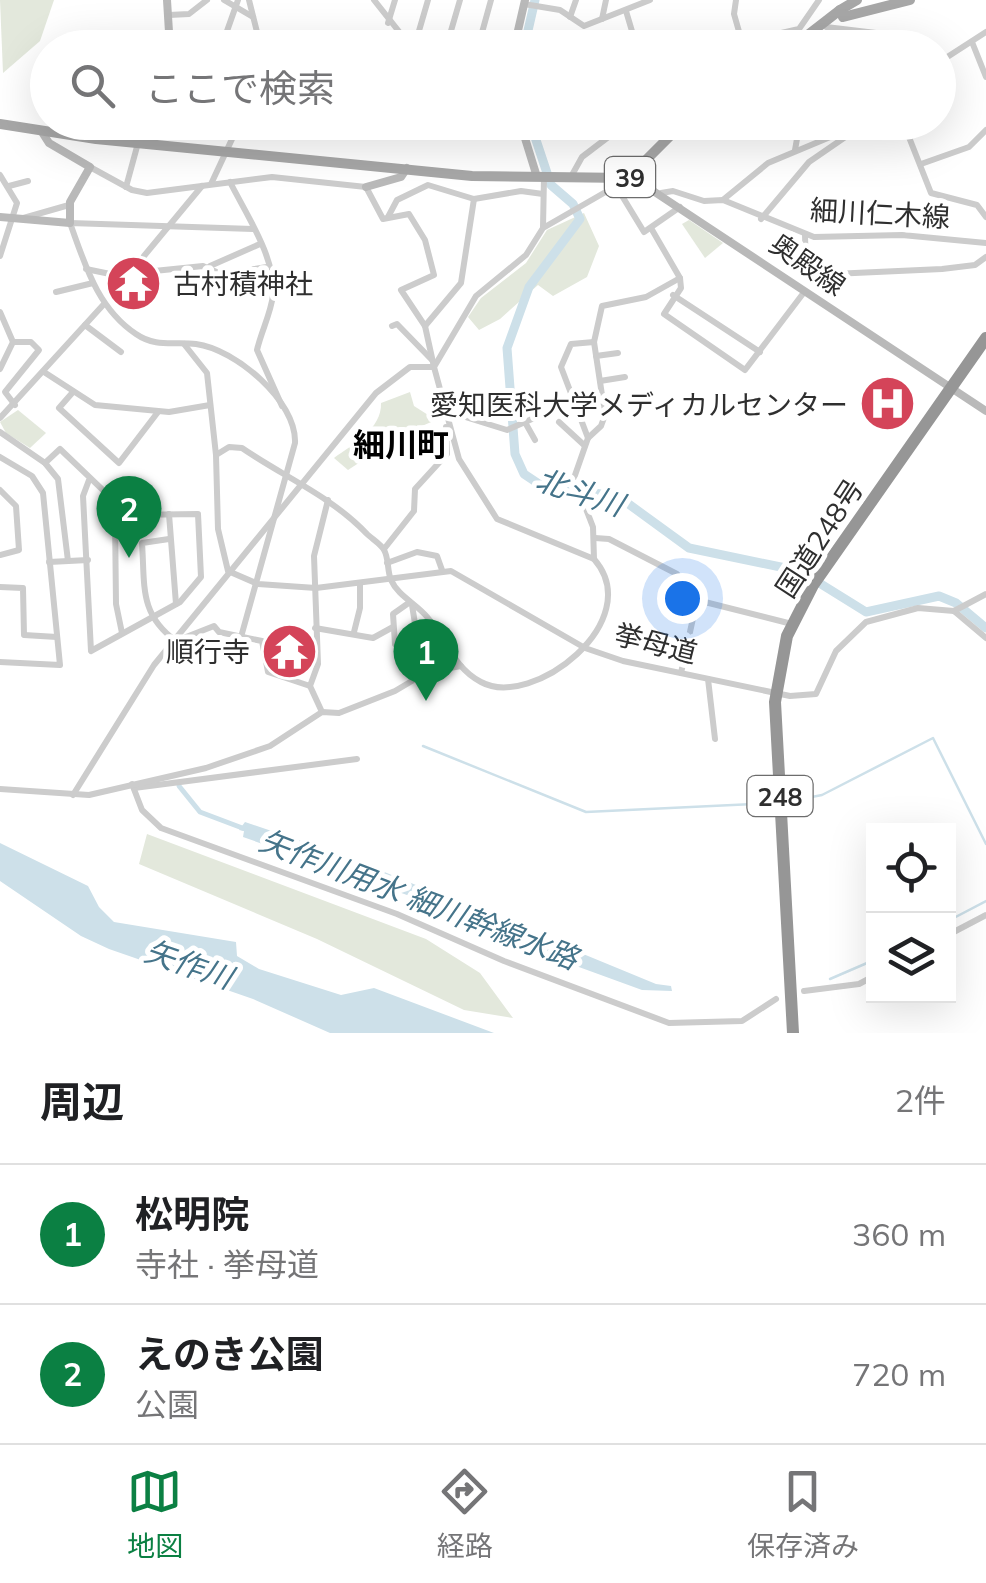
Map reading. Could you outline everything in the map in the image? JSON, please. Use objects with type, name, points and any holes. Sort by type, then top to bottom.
[{"type":"highway","name":"国道248号","points":[[954,390],[986,338]]},
{"type":"highway","name":"国道248号","points":[[797,1033],[778,694],[792,624],[986,349]]},
{"type":"highway","name":"国道248号","points":[[778,694],[792,643],[819,582]]},
{"type":"main road","points":[[807,30],[857,0]]},
{"type":"main road","points":[[840,10],[844,17],[910,0]]},
{"type":"main road","name":"39","points":[[0,124],[30,130]]},
{"type":"main road","name":"39","points":[[111,140],[406,168],[623,180],[665,140]]},
{"type":"street","points":[[167,0],[169,30]]},
{"type":"street","points":[[168,15],[189,14],[207,0]]},
{"type":"street","points":[[224,0],[237,4],[253,17]]},
{"type":"street","points":[[249,0],[256,30]]},
{"type":"street","points":[[374,0],[395,30]]},
{"type":"street","points":[[388,23],[396,0]]},
{"type":"street","points":[[419,30],[428,0]]},
{"type":"street","points":[[451,30],[460,0]]},
{"type":"street","points":[[481,30],[491,0]]},
{"type":"street","points":[[570,18],[576,0]]},
{"type":"street","points":[[602,19],[606,0]]},
{"type":"street","points":[[519,30],[526,2],[542,4],[584,26],[650,0]]},
{"type":"street","points":[[736,0],[740,30]]},
{"type":"street","points":[[802,30],[820,0]]},
{"type":"street","points":[[228,30],[237,4]]},
{"type":"street","points":[[626,12],[631,30]]},
{"type":"street","points":[[822,22],[826,28],[851,30]]},
{"type":"street","points":[[956,52],[986,32]]},
{"type":"street","points":[[972,42],[986,77]]},
{"type":"street","points":[[920,164],[969,147],[986,130]]},
{"type":"street","points":[[46,140],[126,187],[152,193],[272,177],[366,187],[401,177],[406,168]]},
{"type":"street","points":[[126,187],[137,140]]},
{"type":"street","points":[[144,256],[164,226],[207,185],[233,140]]},
{"type":"street","points":[[528,140],[545,177],[543,228]]},
{"type":"street","points":[[572,175],[582,157],[604,140]]},
{"type":"street","points":[[794,152],[797,140]]},
{"type":"street","points":[[723,200],[764,165],[825,140]]},
{"type":"street","points":[[761,219],[810,162],[842,140]]},
{"type":"street","points":[[910,140],[931,193],[970,202],[986,217]]},
{"type":"street","points":[[90,167],[70,205],[70,222],[86,269],[104,304],[148,341],[221,352],[266,388],[282,407]]},
{"type":"street","points":[[0,175],[17,203],[16,219],[0,256]]},
{"type":"street","points":[[434,364],[476,296],[526,255],[543,228],[623,180],[642,231],[680,206]]},
{"type":"street","name":"奥殿線","points":[[623,180],[661,192],[986,411]]},
{"type":"street","points":[[9,186],[28,181]]},
{"type":"street","points":[[230,182],[260,244],[272,298],[257,350],[295,432],[258,584],[240,637]]},
{"type":"street","points":[[388,218],[397,200],[428,185],[474,199],[520,191],[543,194]]},
{"type":"street","points":[[228,571],[258,584],[316,588],[392,582],[442,570],[461,575],[585,648],[596,637],[607,615],[602,569],[594,559],[508,528],[497,520],[464,469],[425,326],[401,290],[434,275],[425,240],[409,214],[378,216],[366,187]]},
{"type":"street","name":"細川仁木線","points":[[661,192],[673,191],[704,202],[723,200],[804,234],[845,239],[902,235],[986,243]]},
{"type":"street","points":[[425,326],[461,283],[474,199]]},
{"type":"street","points":[[16,219],[70,205]]},
{"type":"street","points":[[0,217],[253,229]]},
{"type":"street","points":[[651,228],[680,278],[681,288],[664,314],[745,370],[806,290]]},
{"type":"street","points":[[804,234],[811,275],[942,269],[975,264],[986,257]]},
{"type":"street","points":[[86,269],[116,275],[210,266],[260,244]]},
{"type":"street","points":[[210,266],[220,274],[267,267]]},
{"type":"street","points":[[594,559],[595,538],[575,485],[586,441],[601,426],[605,415],[594,342],[602,306],[646,297],[680,278]]},
{"type":"street","points":[[56,292],[93,282]]},
{"type":"street","points":[[673,296],[760,352]]},
{"type":"street","points":[[0,418],[104,304]]},
{"type":"street","points":[[0,312],[13,342],[0,369]]},
{"type":"street","points":[[392,326],[397,324],[434,364]]},
{"type":"street","points":[[85,326],[121,352]]},
{"type":"street","points":[[13,342],[31,342],[39,350],[5,392],[15,406]]},
{"type":"street","points":[[586,441],[561,373],[571,344],[594,342]]},
{"type":"street","points":[[184,344],[205,368],[216,455],[218,529],[228,571]]},
{"type":"street","points":[[596,356],[618,352]]},
{"type":"street","points":[[73,795],[173,639],[302,482],[381,388],[410,367],[434,364]]},
{"type":"street","points":[[44,372],[95,406],[159,412],[210,405]]},
{"type":"street","points":[[600,381],[625,377]]},
{"type":"street","points":[[72,392],[60,408],[120,463],[159,412]]},
{"type":"street","points":[[446,411],[512,430],[542,415]]},
{"type":"street","points":[[384,549],[414,511],[415,489],[447,454],[446,411]]},
{"type":"street","points":[[559,422],[586,441]]},
{"type":"street","points":[[526,424],[535,440]]},
{"type":"street","points":[[0,432],[45,463],[61,488],[68,560]]},
{"type":"street","points":[[0,662],[59,666],[42,490],[32,476],[3,458],[14,444]]},
{"type":"street","points":[[133,786],[206,768],[270,746],[322,712],[339,713],[395,691],[427,672],[460,666],[426,614],[392,582],[384,549],[328,500],[242,448],[229,447],[216,455]]},
{"type":"street","points":[[45,463],[60,449],[121,509],[134,516],[198,514],[202,576],[176,604],[89,651],[83,496],[90,480]]},
{"type":"street","points":[[0,490],[16,506],[19,550],[0,555]]},
{"type":"street","points":[[322,712],[310,686],[318,664],[314,556],[328,500]]},
{"type":"street","points":[[121,509],[115,518],[115,588],[122,633]]},
{"type":"street","points":[[169,514],[176,604]]},
{"type":"street","points":[[595,538],[609,538],[677,574],[673,594],[792,624]]},
{"type":"street","points":[[170,539],[142,544],[151,618],[173,639]]},
{"type":"street","points":[[387,563],[422,552],[437,556],[442,570]]},
{"type":"street","points":[[49,562],[88,560]]},
{"type":"street","points":[[354,632],[360,585]]},
{"type":"street","points":[[0,587],[22,587],[24,635],[57,638]]},
{"type":"street","points":[[986,594],[954,611],[986,638]]},
{"type":"street","points":[[681,673],[697,600]]},
{"type":"street","points":[[396,644],[394,611],[411,603]]},
{"type":"street","points":[[411,603],[417,636]]},
{"type":"street","name":"挙母道","points":[[460,666],[482,683],[504,688],[542,677],[585,648],[681,673],[806,698],[816,694],[836,650],[866,622],[918,608],[954,611]]},
{"type":"street","points":[[173,639],[214,626],[219,632],[262,641],[268,672],[310,686]]},
{"type":"street","points":[[315,628],[374,638],[393,628]]},
{"type":"street","points":[[424,657],[454,656]]},
{"type":"street","points":[[708,679],[715,739]]},
{"type":"street","points":[[0,789],[73,795],[358,759]]},
{"type":"street","points":[[133,786],[142,810],[160,828],[397,914],[669,1023],[742,1021],[776,999]]},
{"type":"street","points":[[956,931],[986,915]]},
{"type":"street","points":[[804,992],[866,980]]},
{"type":"shaded area","points":[[0,0],[54,0],[44,30],[30,30],[30,50],[3,73]]},
{"type":"shaded area","points":[[584,213],[599,246],[587,277],[553,296],[538,285],[500,319],[479,330],[468,317],[481,298],[526,263],[547,230]]},
{"type":"shaded area","points":[[689,220],[723,243],[705,258],[682,224]]},
{"type":"shaded area","points":[[410,392],[414,406],[436,420],[403,434],[348,470],[334,458],[372,428],[381,403]]},
{"type":"shaded area","points":[[18,410],[46,433],[30,448],[6,433],[0,422]]},
{"type":"shaded area","points":[[147,834],[426,939],[480,973],[513,1018],[464,1010],[317,939],[139,864]]},
{"type":"water","name":"矢作川用水 細川幹線水路","points":[[245,822],[348,857],[656,984],[671,986],[672,991],[642,990],[513,943],[407,895],[243,837],[244,831],[239,830]]},
{"type":"water","name":"矢作川","points":[[0,843],[88,886],[99,907],[114,922],[236,942],[237,956],[259,969],[341,995],[374,988],[494,1033],[330,1033],[253,999],[109,949],[81,936],[0,881]]},
{"type":"waterway","name":"北斗川","points":[[528,30],[535,0]]},
{"type":"waterway","name":"北斗川","points":[[536,140],[551,185],[573,204],[580,219],[529,287],[507,348],[515,454],[524,474],[539,484],[619,497],[689,548],[800,571],[866,612],[939,596],[956,603],[986,628]]},
{"type":"waterway","points":[[786,802],[822,795],[933,738],[986,844]]},
{"type":"waterway","points":[[423,746],[586,812],[773,803]]},
{"type":"waterway","name":"矢作川用水 細川幹線水路","points":[[179,786],[200,812],[245,829]]},
{"type":"waterway","points":[[956,917],[986,901]]},
{"type":"waterway","points":[[830,979],[866,963]]},
{"type":"place","name":"古村積神社","points":[[134,283]]},
{"type":"place","name":"愛知医科大学メディカルセンター","points":[[887,404]]},
{"type":"place","name":"えのき公園","points":[[129,558]]},
{"type":"place","name":"順行寺","points":[[289,651]]},
{"type":"place","name":"松明院","points":[[426,701]]},
{"type":"district","name":"細川町","points":[[401,444]]}]
